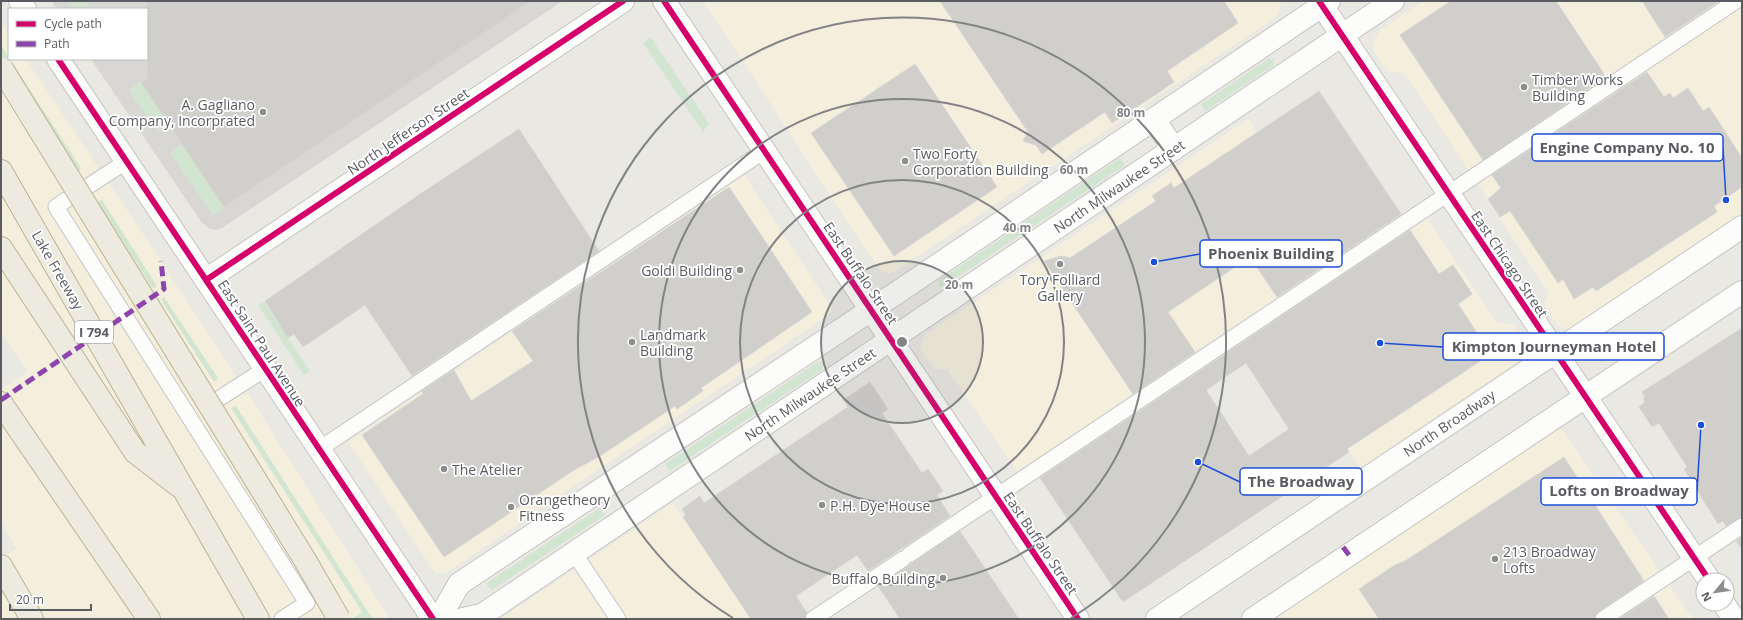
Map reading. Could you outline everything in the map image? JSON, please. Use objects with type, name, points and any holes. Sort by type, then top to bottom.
[{"type":"highway","points":[[1,68],[305,560],[339,619]]},
{"type":"highway","name":"Lake Freeway","points":[[1,171],[188,493]]},
{"type":"highway","points":[[1,248],[135,452],[188,493]]},
{"type":"highway","points":[[1,403],[149,619]]},
{"type":"highway","name":"I 794","points":[[188,493],[258,619]]},
{"type":"highway","points":[[1,566],[32,619]]},
{"type":"street","name":"North Jefferson Street","points":[[206,280],[623,1]]},
{"type":"street","name":"East Buffalo Street","points":[[664,1],[1078,619]]},
{"type":"street","name":"North Milwaukee Street","points":[[463,619],[482,615],[1393,1]]},
{"type":"street","name":"East Chicago Street","points":[[1324,2],[1342,35],[1704,572]]},
{"type":"street","points":[[439,619],[459,584],[871,310],[1324,2]]},
{"type":"street","name":"East Saint Paul Avenue","points":[[59,60],[318,450],[433,619]]},
{"type":"street","points":[[1154,119],[1174,149]]},
{"type":"street","name":"North Broadway","points":[[1157,619],[1742,228]]},
{"type":"street","points":[[1253,619],[1742,292]]},
{"type":"lane","points":[[813,619],[1736,1]]},
{"type":"lane","points":[[318,450],[764,151]]},
{"type":"lane","points":[[90,185],[127,161]]},
{"type":"lane","points":[[66,200],[56,207],[194,415],[307,602],[282,619]]},
{"type":"lane","points":[[220,398],[265,369]]},
{"type":"lane","points":[[1604,619],[1742,526]]},
{"type":"lane","points":[[574,553],[618,619]]},
{"type":"shaded area","name":"A. Gagliano Company, Incorprated","points":[[52,1],[563,1],[222,228],[216,230],[210,229],[202,223],[92,60],[148,60],[148,8],[56,8]]},
{"type":"shaded area","points":[[703,1],[1280,1],[1281,7],[1276,17],[1269,22],[895,271],[889,273],[883,272],[876,265]]},
{"type":"shaded area","points":[[1423,1],[1735,1],[1740,8],[1742,7],[1742,216],[1575,327],[1569,329],[1558,326],[1543,304],[1549,293],[1405,74],[1387,70],[1374,51],[1374,39],[1381,29]]},
{"type":"shaded area","points":[[1,22],[8,32],[8,60],[27,60],[253,402],[386,613],[387,619],[1,619],[1,558],[16,549],[1,521],[1,389],[28,371],[1,333]]},
{"type":"shaded area","points":[[1248,119],[1348,271],[1427,218],[1497,323],[1514,324],[1527,348],[1525,359],[1520,366],[1362,471],[1256,311],[1017,472],[947,369],[934,369],[922,351],[921,345],[925,335]]},
{"type":"shaded area","points":[[744,175],[834,311],[446,573],[435,573],[348,442]]},
{"type":"shaded area","points":[[1559,426],[1693,619],[1268,619]]},
{"type":"shaded area","points":[[673,503],[751,619],[500,619]]},
{"type":"green space","points":[[69,1],[86,1],[90,8],[73,8]]},
{"type":"green space","points":[[651,38],[709,123],[703,132],[643,43]]},
{"type":"green space","points":[[1,45],[8,56],[8,60],[11,60],[81,168],[78,172],[1,55]]},
{"type":"green space","points":[[1270,58],[1271,60],[1273,58],[1274,65],[1205,111],[1201,104]]},
{"type":"green space","points":[[141,82],[168,124],[157,131],[129,90]]},
{"type":"green space","points":[[182,144],[224,208],[213,215],[170,152]]},
{"type":"green space","points":[[1120,158],[1125,165],[943,287],[940,287],[938,281]]},
{"type":"green space","points":[[102,200],[157,286],[153,289],[97,201]]},
{"type":"green space","points":[[164,297],[218,378],[214,382],[161,300]]},
{"type":"green space","points":[[264,302],[310,371],[304,375],[258,305]]},
{"type":"green space","points":[[818,362],[822,362],[824,365],[822,366],[823,369],[670,471],[665,464]]},
{"type":"green space","points":[[236,406],[372,618],[352,619],[362,612],[231,408]]},
{"type":"green space","points":[[600,508],[605,515],[492,590],[487,586],[487,583]]},
{"type":"building","name":"A. Gagliano Company, Incorprated","points":[[147,1],[531,1],[224,207],[141,82],[147,78]]},
{"type":"building","points":[[940,1],[1224,1],[1238,23],[1167,71],[1174,82],[1158,93],[1112,123],[1105,112],[1042,154],[1036,145],[1023,141],[1028,132]]},
{"type":"building","points":[[1451,1],[1556,1],[1606,77],[1483,160],[1400,35]]},
{"type":"building","points":[[1642,1],[1719,1],[1665,37]]},
{"type":"building","name":"Two Forty Corporation Building","points":[[915,64],[997,187],[894,256],[811,133]]},
{"type":"building","points":[[1647,72],[1664,97],[1670,93],[1673,98],[1688,88],[1703,111],[1709,107],[1742,158],[1742,187],[1714,206],[1717,212],[1596,291],[1593,287],[1574,299],[1563,279],[1558,283],[1510,211],[1500,217],[1488,199],[1501,188],[1492,175]]},
{"type":"building","points":[[1319,91],[1401,214],[1277,297],[1250,257],[1168,312],[1195,352],[1133,394],[1044,261],[1061,256],[1070,258],[1156,201],[1152,196],[1171,183],[1174,188]]},
{"type":"building","points":[[519,129],[599,251],[412,376],[365,305],[303,347],[294,334],[288,338],[265,301],[423,192]]},
{"type":"building","points":[[729,187],[812,312],[701,388],[703,391],[677,409],[675,406],[600,456],[574,470],[444,557],[362,435],[423,394],[422,391],[454,370],[471,401],[533,361],[512,331]]},
{"type":"building","points":[[1410,230],[1439,274],[1453,265],[1472,294],[1458,304],[1491,354],[1347,449],[1349,452],[1123,602],[1040,478]],"holes":[[[1246,363],[1289,429],[1249,456],[1206,390]]]},
{"type":"building","points":[[1742,328],[1742,517],[1726,526],[1723,521],[1718,524],[1684,469],[1687,467],[1659,423],[1652,427],[1639,407],[1645,402],[1642,392]]},
{"type":"building","name":"P.H. Dye House","points":[[870,382],[888,409],[882,413],[922,473],[928,469],[943,491],[937,495],[950,516],[868,571],[857,555],[796,596],[807,613],[804,619],[751,619],[683,517],[686,515],[682,509],[700,496],[704,503],[848,407],[843,400]]},
{"type":"building","points":[[1564,457],[1644,581],[1598,612],[1594,619],[1379,619],[1359,589],[1395,565],[1405,561]]},
{"type":"building","name":"Buffalo Building","points":[[960,531],[1019,619],[900,619],[878,586]]},
{"type":"building","points":[[1742,537],[1742,549],[1736,541]]},
{"type":"building","points":[[1654,596],[1669,619],[1619,619]]},
{"type":"marked path","points":[[1,400],[164,289],[161,261]]},
{"type":"marked path","points":[[1343,547],[1349,555]]},
{"type":"cycle path","points":[[206,280],[623,1]]},
{"type":"cycle path","points":[[664,1],[1078,619]]},
{"type":"cycle path","points":[[1319,1],[1704,572]]},
{"type":"cycle path","points":[[59,60],[433,619]]},
{"type":"place","name":"Timber Works Building","points":[[1524,87]]},
{"type":"place","name":"A. Gagliano Company, Incorprated","points":[[263,112]]},
{"type":"place","name":"Two Forty Corporation Building","points":[[905,161]]},
{"type":"place","name":"Engine Company No. 10","points":[[1726,200]]},
{"type":"place","name":"Phoenix Building","points":[[1154,262]]},
{"type":"place","name":"Tory Folliard Gallery","points":[[1060,264]]},
{"type":"place","name":"Goldi Building","points":[[740,270]]},
{"type":"place","name":"Landmark Building","points":[[632,342]]},
{"type":"place","name":"Kimpton Journeyman Hotel","points":[[1380,343]]},
{"type":"place","name":"Lofts on Broadway","points":[[1701,425]]},
{"type":"place","name":"The Broadway","points":[[1198,462]]},
{"type":"place","name":"The Atelier","points":[[444,469]]},
{"type":"place","name":"P.H. Dye House","points":[[822,505]]},
{"type":"place","name":"Orangetheory Fitness","points":[[511,507]]},
{"type":"place","name":"213 Broadway Lofts","points":[[1495,559]]},
{"type":"place","name":"Buffalo Building","points":[[943,578]]}]
